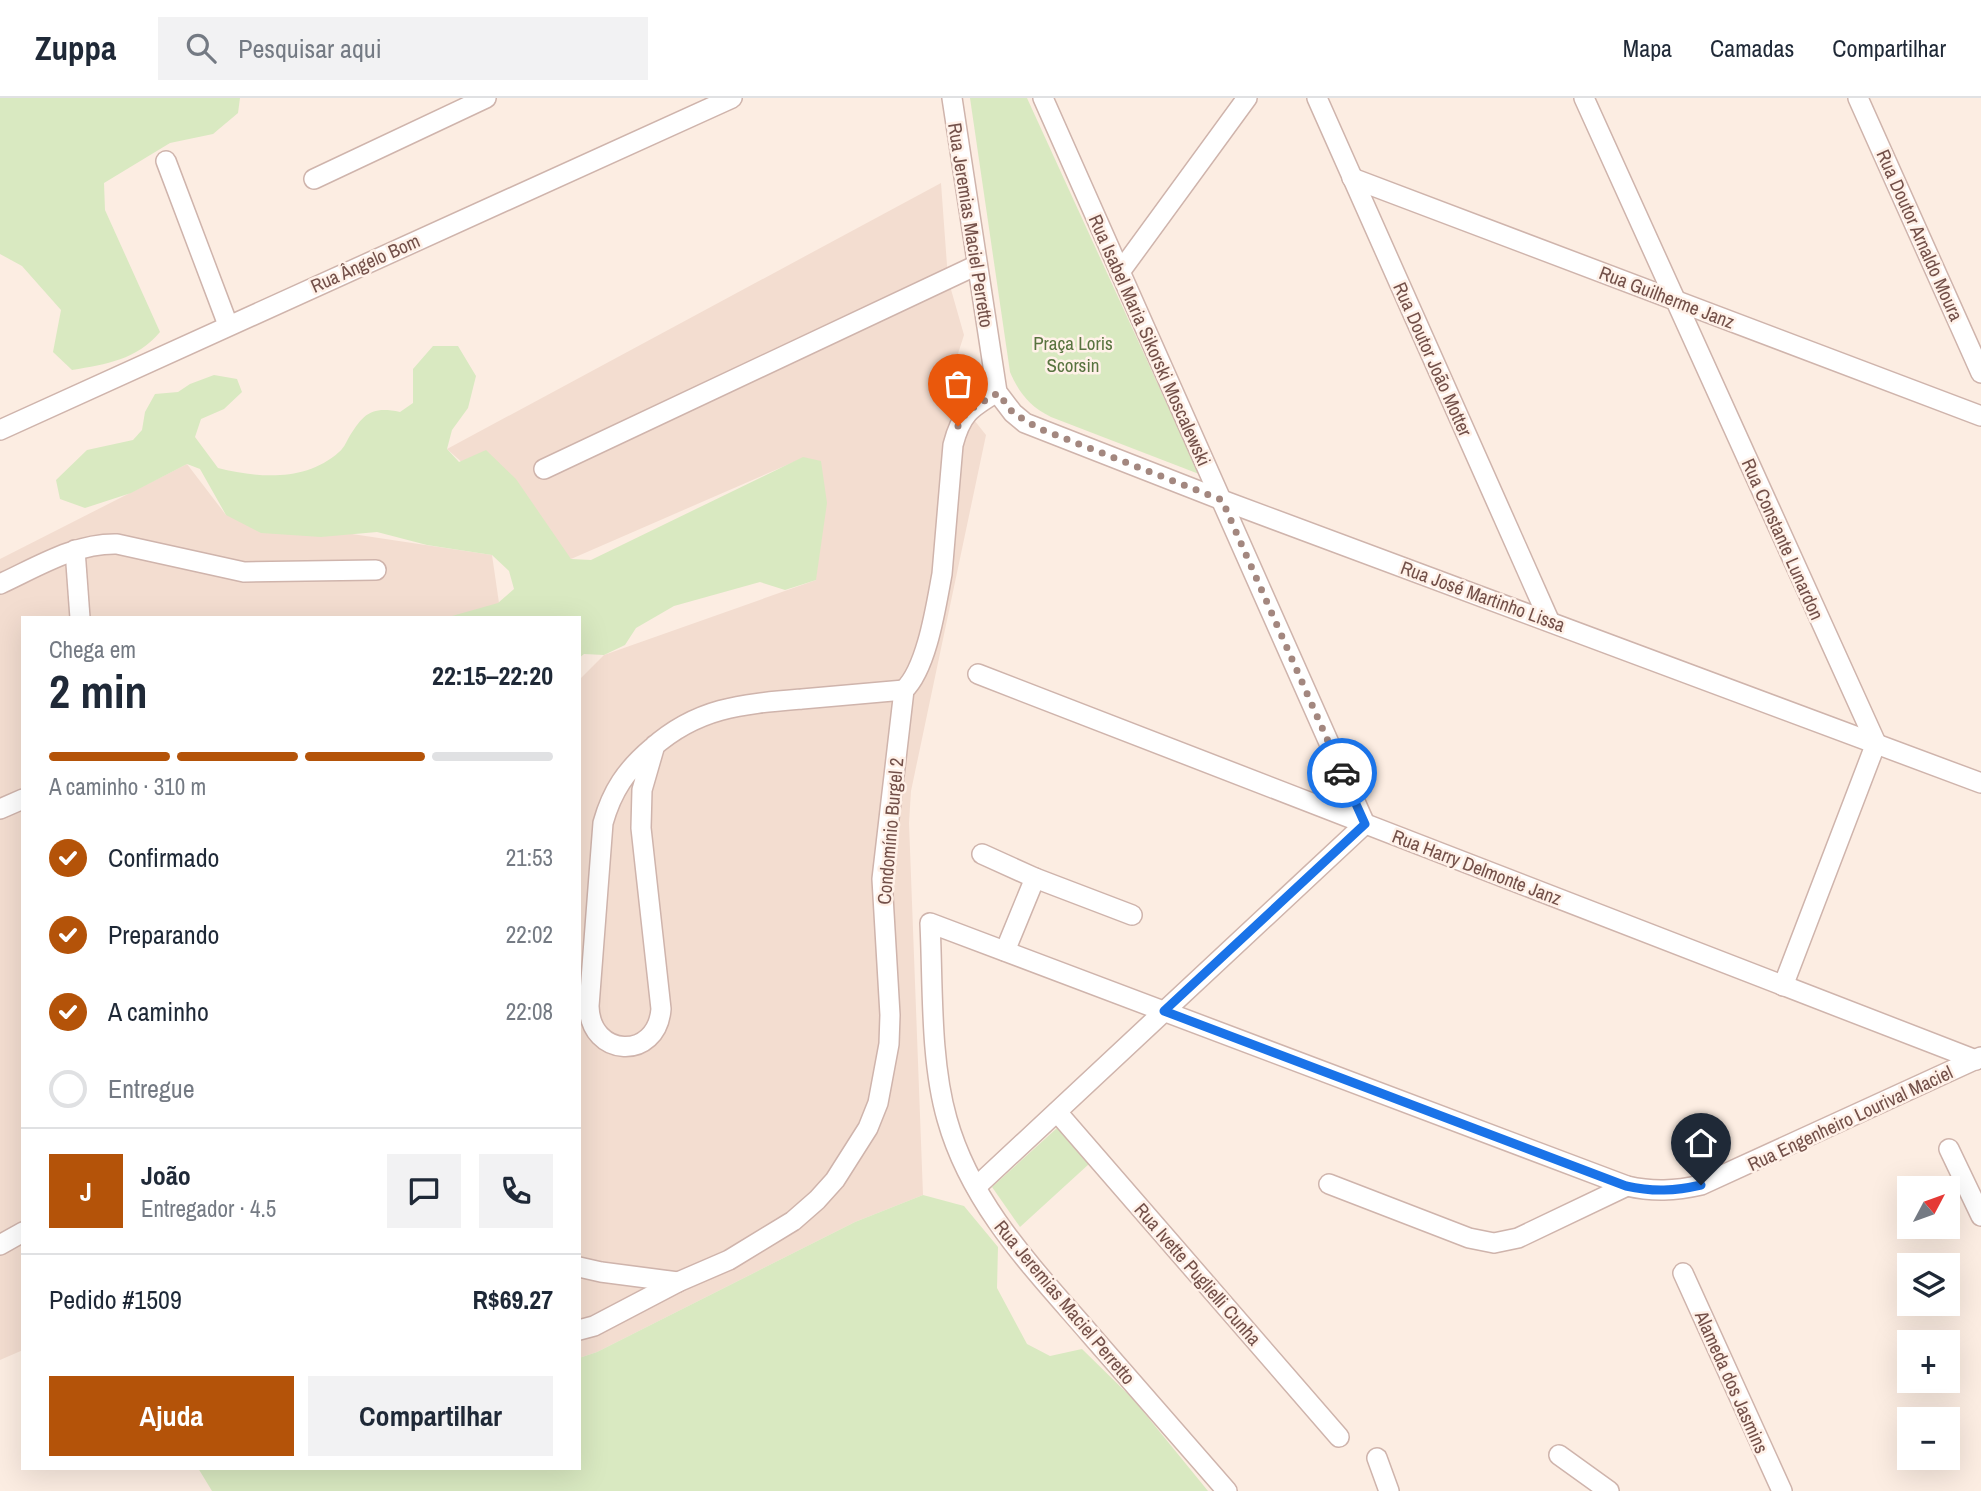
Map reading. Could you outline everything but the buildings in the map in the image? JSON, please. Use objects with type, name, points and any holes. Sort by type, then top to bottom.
[{"type":"street","points":[[314,179],[486,98]]},
{"type":"street","name":"Rua Ângelo Bom","points":[[0,430],[730,98]]},
{"type":"street","name":"Rua Jeremias Maciel Perretto","points":[[952,98],[998,393]]},
{"type":"street","name":"Rua Isabel Maria Sikorski Moscalewski","points":[[1043,98],[1365,824]]},
{"type":"street","points":[[1120,272],[1247,98]]},
{"type":"street","name":"Rua Doutor João Motter","points":[[1317,98],[1549,620]]},
{"type":"street","name":"Rua Constante Lunardon","points":[[1584,98],[1876,743]]},
{"type":"street","name":"Rua Doutor Arnaldo Moura","points":[[1858,98],[1981,373]]},
{"type":"street","points":[[166,161],[228,325]]},
{"type":"street","name":"Rua Guilherme Janz","points":[[1352,178],[1981,416]]},
{"type":"street","points":[[544,469],[977,265]]},
{"type":"street","name":"Rua José Martinho Lissa","points":[[998,393],[1013,413],[1038,428],[1222,500],[1981,783]]},
{"type":"street","name":"Condomínio Burgel 2","points":[[581,1329],[594,1326],[678,1282],[729,1260],[793,1221],[817,1200],[853,1156],[878,1103],[888,1054],[890,1015],[882,879],[904,690],[919,670],[942,574],[953,445],[958,426],[967,411],[998,393]]},
{"type":"street","points":[[0,584],[75,550],[97,543],[117,544],[244,572],[376,570]]},
{"type":"street","points":[[75,550],[80,616]]},
{"type":"street","name":"Rua Harry Delmonte Janz","points":[[978,674],[1783,986],[1979,1058]]},
{"type":"street","points":[[654,745],[642,790],[641,828],[661,1009],[660,1022],[651,1035],[639,1044],[624,1047],[607,1043],[596,1033],[589,1019],[599,848],[603,823],[615,790],[633,764],[654,745],[668,733],[704,714],[732,707],[904,690]]},
{"type":"street","points":[[1783,986],[1876,743]]},
{"type":"street","points":[[0,810],[21,800]]},
{"type":"street","points":[[976,1187],[1365,824]]},
{"type":"street","points":[[982,854],[1035,878],[1132,915]]},
{"type":"street","points":[[1005,951],[1035,878]]},
{"type":"street","name":"Rua Jeremias Maciel Perretto","points":[[930,923],[934,1028],[946,1118],[976,1187],[990,1212],[1026,1260],[1227,1491]]},
{"type":"street","name":"Rua Engenheiro Lourival Maciel","points":[[930,923],[1626,1186],[1660,1191],[1678,1191],[1701,1185],[1979,1058]]},
{"type":"street","name":"Rua Ivette Puglielli Cunha","points":[[1057,1112],[1339,1437]]},
{"type":"street","points":[[1949,1149],[1981,1216]]},
{"type":"street","points":[[1329,1184],[1469,1238],[1494,1243],[1518,1238],[1626,1186]]},
{"type":"street","points":[[0,1245],[21,1233]]},
{"type":"street","points":[[581,1267],[678,1282]]},
{"type":"street","name":"Alameda dos Jasmins","points":[[1683,1273],[1782,1491]]},
{"type":"street","points":[[1559,1455],[1609,1491]]},
{"type":"street","points":[[1377,1458],[1389,1491]]},
{"type":"shaded area","points":[[941,183],[948,279],[964,335],[946,391],[986,435],[911,791],[909,823],[923,1195],[855,1222],[597,1352],[581,1357],[581,678],[604,655],[816,580],[803,458],[571,559],[447,449]]},
{"type":"shaded area","points":[[187,464],[226,515],[492,555],[499,603],[468,616],[21,616],[21,1351],[0,1360],[0,559]]},
{"type":"green space","points":[[0,98],[240,98],[238,113],[213,134],[170,143],[104,183],[105,210],[160,332],[131,355],[109,363],[72,370],[53,352],[61,310],[22,266],[0,254]]},
{"type":"green space","name":"Praça Loris Scorsin","points":[[970,98],[1027,98],[1199,474],[1051,417],[1031,404],[1017,386],[1010,372]]},
{"type":"green space","points":[[433,346],[458,346],[476,376],[468,408],[452,430],[447,449],[459,462],[486,450],[516,479],[571,559],[591,560],[803,457],[821,461],[827,503],[816,580],[785,590],[760,582],[674,606],[636,628],[625,645],[604,655],[584,654],[581,656],[581,616],[452,616],[498,603],[514,589],[509,571],[492,555],[427,545],[377,532],[321,537],[261,533],[226,515],[200,469],[187,464],[131,493],[85,508],[60,499],[56,480],[87,450],[133,440],[142,430],[145,412],[155,394],[178,392],[190,384],[214,375],[237,379],[242,392],[224,409],[201,419],[195,437],[218,468],[249,474],[281,475],[312,469],[326,462],[340,451],[358,423],[369,414],[382,410],[400,412],[413,403],[413,369]]},
{"type":"green space","points":[[1057,1128],[1089,1164],[1020,1227],[992,1187]]},
{"type":"green space","points":[[923,1195],[964,1206],[998,1247],[997,1288],[1027,1344],[1050,1356],[1082,1349],[1133,1399],[1208,1491],[212,1491],[199,1470],[581,1470],[581,1357],[597,1352],[855,1222]]},
{"type":"way so far","points":[[958,426],[967,411],[998,393],[1013,413],[1025,422],[1222,500],[1342,773]]},
{"type":"route","points":[[1342,773],[1365,824],[1164,1011],[1626,1186],[1641,1190],[1678,1191],[1701,1185]]}]
